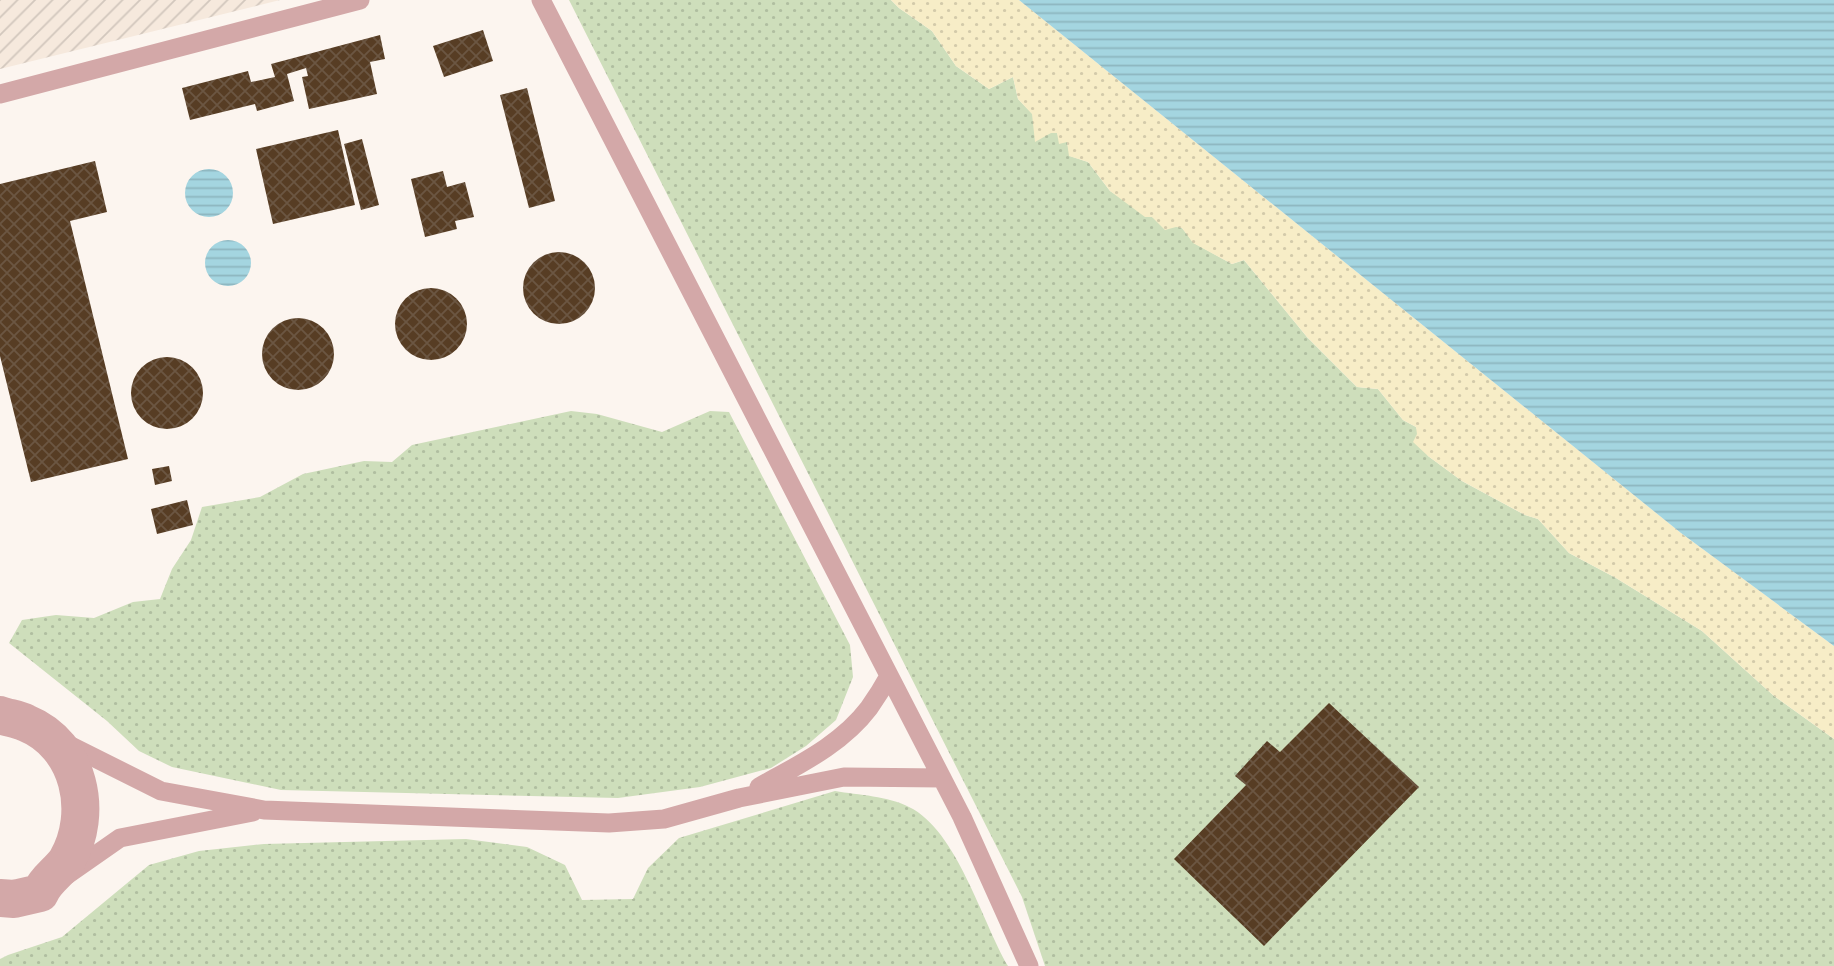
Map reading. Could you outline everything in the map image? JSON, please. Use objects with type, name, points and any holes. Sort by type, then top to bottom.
[{"type":"street","points":[[13,900],[43,885],[66,862],[79,832],[82,800],[73,768],[55,742],[14,719]]},
{"type":"lane","points":[[0,94],[360,0]]},
{"type":"lane","points":[[541,0],[962,817],[1029,966]]},
{"type":"lane","points":[[739,797],[812,758],[840,737],[868,709],[889,676]]},
{"type":"lane","points":[[14,719],[161,792],[264,810],[609,823],[664,819],[739,797],[844,777],[942,778]]},
{"type":"lane","points":[[13,900],[120,838],[264,810]]},
{"type":"shaded area","points":[[0,0],[280,0],[0,69]]},
{"type":"green space","points":[[569,0],[891,0],[932,31],[956,66],[989,89],[1013,77],[1018,99],[1051,133],[1057,133],[1059,138],[1067,142],[1070,156],[1088,162],[1110,191],[1152,217],[1182,228],[1194,243],[1232,264],[1244,260],[1307,337],[1357,387],[1378,389],[1403,420],[1416,427],[1428,456],[1462,481],[1525,515],[1538,519],[1569,553],[1616,578],[1702,631],[1774,696],[1834,739],[1834,966],[1045,966],[1022,897]]},
{"type":"green space","points":[[571,411],[597,414],[662,432],[710,411],[729,412],[850,645],[853,677],[836,720],[806,746],[771,768],[700,787],[618,798],[281,790],[172,767],[139,751],[107,721],[9,643],[22,620],[56,615],[94,618],[133,602],[160,599],[172,569],[191,540],[202,507],[260,497],[303,474],[364,461],[392,462],[412,445]]},
{"type":"green space","points":[[835,791],[892,800],[909,807],[926,819],[955,856],[1008,966],[0,966],[0,959],[8,955],[62,937],[149,865],[199,851],[264,844],[466,839],[527,847],[565,865],[582,900],[633,899],[648,868],[679,838]]},
{"type":"sand","points":[[891,0],[1019,0],[1681,533],[1834,646],[1834,739],[1774,696],[1702,631],[1616,578],[1569,553],[1538,519],[1525,515],[1462,481],[1428,456],[1413,442],[1417,434],[1416,427],[1403,420],[1378,389],[1357,387],[1307,337],[1244,260],[1232,264],[1193,243],[1182,228],[1165,230],[1152,217],[1145,217],[1110,191],[1088,162],[1069,156],[1067,142],[1059,144],[1057,133],[1051,133],[1035,142],[1032,114],[1018,99],[1013,77],[989,89],[956,66],[932,31]]},
{"type":"water","points":[[1019,0],[1834,0],[1834,646],[1681,533]]},
{"type":"water","points":[[209,169],[226,176],[233,193],[226,210],[209,217],[192,210],[185,193],[192,176]]},
{"type":"water","points":[[228,240],[245,246],[251,263],[245,280],[228,286],[211,280],[205,263],[211,246]]},
{"type":"building","points":[[483,30],[493,61],[444,77],[433,46]]},
{"type":"building","points":[[380,35],[385,59],[370,62],[377,94],[309,109],[302,77],[308,76],[306,68],[287,74],[294,101],[257,111],[255,104],[190,120],[182,88],[248,71],[251,82],[275,77],[271,64]]},
{"type":"building","points":[[527,88],[555,201],[529,208],[500,95]]},
{"type":"building","points":[[338,130],[355,205],[273,224],[256,149]]},
{"type":"building","points":[[362,139],[379,205],[361,210],[344,144]]},
{"type":"building","points":[[95,161],[107,212],[70,221],[128,459],[31,482],[0,356],[0,184]]},
{"type":"building","points":[[443,171],[447,187],[465,182],[474,217],[455,221],[457,229],[425,237],[411,179]]},
{"type":"building","points":[[559,252],[579,258],[589,268],[595,288],[589,308],[579,318],[559,324],[539,318],[529,308],[523,288],[529,268],[539,258]]},
{"type":"building","points":[[431,288],[451,294],[461,304],[467,324],[461,344],[451,354],[431,360],[411,354],[401,344],[395,324],[401,304],[411,294]]},
{"type":"building","points":[[298,318],[318,324],[328,334],[334,354],[328,374],[318,384],[298,390],[278,384],[268,374],[262,354],[268,334],[278,324]]},
{"type":"building","points":[[167,357],[187,363],[197,373],[203,393],[197,413],[187,423],[167,429],[147,423],[137,413],[131,393],[137,373],[147,363]]},
{"type":"building","points":[[169,466],[172,481],[155,485],[152,469]]},
{"type":"building","points":[[187,500],[193,525],[157,534],[151,509]]},
{"type":"building","points":[[1329,703],[1419,787],[1264,946],[1174,859],[1246,785],[1235,776],[1267,741],[1280,752]]}]
